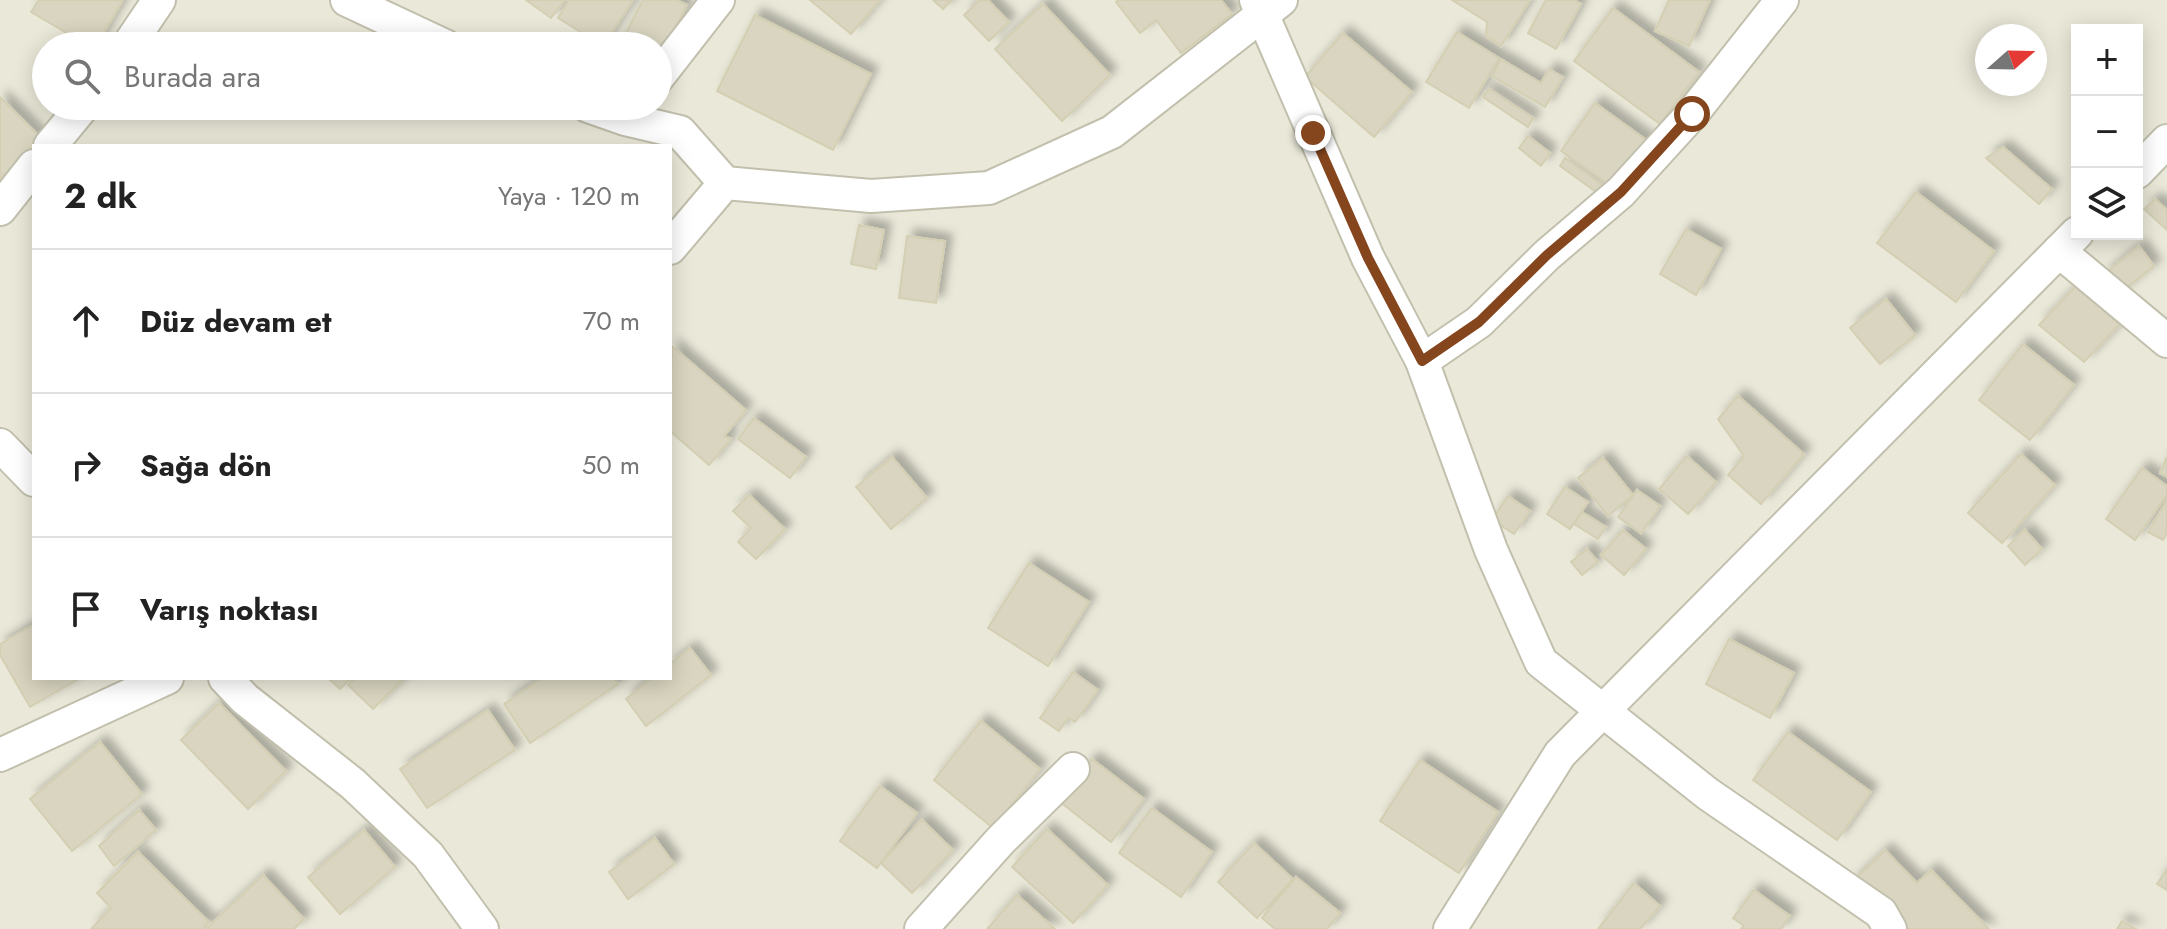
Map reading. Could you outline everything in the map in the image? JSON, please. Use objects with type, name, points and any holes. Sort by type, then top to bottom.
[{"type":"street","points":[[137,32],[159,0]]},
{"type":"street","points":[[347,0],[415,32]]},
{"type":"street","points":[[672,59],[718,0]]},
{"type":"street","points":[[1422,361],[1479,322],[1547,255],[1621,192],[1692,114],[1782,0]]},
{"type":"street","points":[[648,120],[680,132],[725,183],[871,196],[989,188],[1112,132],[1266,6],[1368,258],[1422,361],[1491,550],[1541,662],[1708,794],[1881,913],[1890,929]]},
{"type":"street","points":[[52,144],[71,120]]},
{"type":"street","points":[[2141,168],[2167,141]]},
{"type":"street","points":[[0,209],[32,169]]},
{"type":"street","points":[[672,246],[725,183]]},
{"type":"street","points":[[1450,929],[1560,754],[2068,242],[2167,341]]},
{"type":"street","points":[[0,445],[32,478]]},
{"type":"street","points":[[0,755],[163,680]]},
{"type":"street","points":[[227,680],[245,699],[353,784],[428,855],[482,929]]},
{"type":"street","points":[[921,929],[1001,840],[1073,769]]},
{"type":"shaded area","points":[[0,0],[2167,0],[2167,929],[0,929]]},
{"type":"building","points":[[39,0],[123,0],[104,32],[65,32],[31,12]]},
{"type":"building","points":[[526,0],[565,0],[551,18]]},
{"type":"building","points":[[569,0],[633,0],[612,32],[580,32],[558,18]]},
{"type":"building","points":[[643,0],[677,0],[687,5],[672,34],[626,32]]},
{"type":"building","points":[[810,0],[880,0],[851,34]]},
{"type":"building","points":[[933,0],[952,0],[943,9]]},
{"type":"building","points":[[980,0],[988,0],[1009,22],[989,41],[964,15]]},
{"type":"building","points":[[1221,0],[1232,14],[1181,53],[1156,20],[1140,33],[1116,2]]},
{"type":"building","points":[[1452,0],[1530,0],[1501,46],[1486,36],[1487,22]]},
{"type":"building","points":[[1546,0],[1574,0],[1581,4],[1556,49],[1528,33]]},
{"type":"building","points":[[1669,0],[1710,0],[1689,46],[1655,31]]},
{"type":"building","points":[[1043,4],[1110,75],[1062,121],[995,49]]},
{"type":"building","points":[[1613,8],[1699,72],[1660,124],[1574,61]]},
{"type":"building","points":[[755,15],[871,74],[833,150],[717,91]]},
{"type":"building","points":[[1457,32],[1499,58],[1469,108],[1426,82]]},
{"type":"building","points":[[1343,33],[1412,92],[1374,137],[1305,77]]},
{"type":"building","points":[[1501,59],[1541,83],[1549,69],[1563,77],[1545,107],[1492,76]]},
{"type":"building","points":[[1489,89],[1533,118],[1528,127],[1483,97]]},
{"type":"building","points":[[0,97],[42,139],[32,144],[32,149],[0,179]]},
{"type":"building","points":[[1595,103],[1649,142],[1615,189],[1561,151]]},
{"type":"building","points":[[1528,136],[1550,153],[1541,166],[1519,148]]},
{"type":"building","points":[[2003,147],[2052,189],[2039,204],[1986,158]]},
{"type":"building","points":[[1565,158],[1607,188],[1602,196],[1560,166]]},
{"type":"building","points":[[1916,192],[1994,251],[1956,302],[1877,243]]},
{"type":"building","points":[[2155,199],[2167,210],[2167,230],[2144,209]]},
{"type":"building","points":[[859,225],[884,230],[876,269],[851,264]]},
{"type":"building","points":[[1686,229],[1721,249],[1696,295],[1660,274]]},
{"type":"building","points":[[907,236],[945,241],[936,303],[899,298]]},
{"type":"building","points":[[2139,246],[2154,266],[2119,294],[2103,275]]},
{"type":"building","points":[[2076,286],[2120,324],[2084,362],[2039,325]]},
{"type":"building","points":[[1886,299],[1915,335],[1880,364],[1850,328]]},
{"type":"building","points":[[2023,344],[2074,385],[2030,440],[1979,400]]},
{"type":"building","points":[[672,346],[746,410],[724,436],[731,439],[709,465],[672,433]]},
{"type":"building","points":[[1738,396],[1804,454],[1761,504],[1728,475],[1744,456],[1718,419]]},
{"type":"building","points":[[754,418],[806,457],[790,478],[738,439]]},
{"type":"building","points":[[2021,454],[2055,485],[2002,543],[1968,513]]},
{"type":"building","points":[[1687,456],[1716,482],[1688,514],[1659,489]]},
{"type":"building","points":[[892,457],[927,498],[891,529],[856,487]]},
{"type":"building","points":[[2167,457],[2167,477],[2160,473]]},
{"type":"building","points":[[1603,458],[1633,495],[1608,516],[1578,478]]},
{"type":"building","points":[[2142,468],[2167,486],[2167,495],[2135,540],[2106,519]]},
{"type":"building","points":[[1565,487],[1588,502],[1570,529],[1547,514]]},
{"type":"building","points":[[1637,490],[1660,506],[1641,533],[1618,517]]},
{"type":"building","points":[[749,495],[785,529],[756,559],[738,542],[751,528],[733,511]]},
{"type":"building","points":[[1508,496],[1530,511],[1514,534],[1492,520]]},
{"type":"building","points":[[2167,500],[2167,533],[2163,540],[2148,532]]},
{"type":"building","points":[[1582,512],[1606,527],[1598,539],[1574,524]]},
{"type":"building","points":[[1623,530],[1646,549],[1624,575],[1601,555]]},
{"type":"building","points":[[2025,530],[2042,549],[2025,565],[2008,546]]},
{"type":"building","points":[[1587,549],[1598,562],[1582,575],[1571,562]]},
{"type":"building","points":[[1029,563],[1089,602],[1048,666],[988,628]]},
{"type":"building","points":[[32,626],[32,680],[77,680],[30,707],[0,655],[0,644]]},
{"type":"building","points":[[1729,639],[1794,673],[1770,718],[1706,684]]},
{"type":"building","points":[[690,648],[711,675],[646,726],[626,699],[650,680],[672,680],[672,662]]},
{"type":"building","points":[[1073,672],[1098,690],[1075,722],[1068,718],[1059,731],[1040,718]]},
{"type":"building","points":[[330,680],[349,680],[340,689]]},
{"type":"building","points":[[353,680],[402,680],[373,709],[348,685]]},
{"type":"building","points":[[539,680],[615,680],[618,684],[530,743],[504,704]]},
{"type":"building","points":[[219,703],[286,771],[248,809],[181,740]]},
{"type":"building","points":[[488,710],[515,750],[427,808],[400,769]]},
{"type":"building","points":[[981,721],[1040,769],[993,828],[934,780]]},
{"type":"building","points":[[1788,732],[1871,792],[1837,840],[1753,780]]},
{"type":"building","points":[[100,742],[142,794],[72,851],[30,799]]},
{"type":"building","points":[[1092,759],[1144,799],[1111,842],[1059,801]]},
{"type":"building","points":[[1420,760],[1498,812],[1459,873],[1380,821]]},
{"type":"building","points":[[880,786],[917,813],[877,868],[840,841]]},
{"type":"building","points":[[1152,808],[1212,852],[1181,897],[1119,853]]},
{"type":"building","points":[[139,810],[156,830],[114,866],[99,846]]},
{"type":"building","points":[[922,820],[953,850],[912,893],[881,863]]},
{"type":"building","points":[[1047,829],[1108,885],[1073,923],[1012,867]]},
{"type":"building","points":[[364,830],[395,867],[340,914],[308,877]]},
{"type":"building","points":[[655,838],[674,864],[628,899],[609,872]]},
{"type":"building","points":[[1254,843],[1293,879],[1257,918],[1218,882]]},
{"type":"building","points":[[1885,850],[1917,883],[1931,870],[1989,929],[1896,929],[1851,883]]},
{"type":"building","points":[[138,852],[209,922],[203,929],[91,929],[111,908],[97,893]]},
{"type":"building","points":[[2167,869],[2167,890],[2157,884]]},
{"type":"building","points":[[263,875],[304,919],[294,929],[206,929]]},
{"type":"building","points":[[1296,877],[1340,913],[1327,929],[1275,929],[1262,918]]},
{"type":"building","points":[[1634,883],[1660,906],[1640,929],[1598,929]]},
{"type":"building","points":[[1754,890],[1790,916],[1781,929],[1741,929],[1744,926],[1733,918]]},
{"type":"building","points":[[1017,895],[1055,929],[987,929]]},
{"type":"building","points":[[2122,921],[2136,929],[2117,929]]},
{"type":"route","points":[[1313,133],[1368,258],[1422,361],[1479,322],[1547,255],[1621,192],[1692,114]]}]
